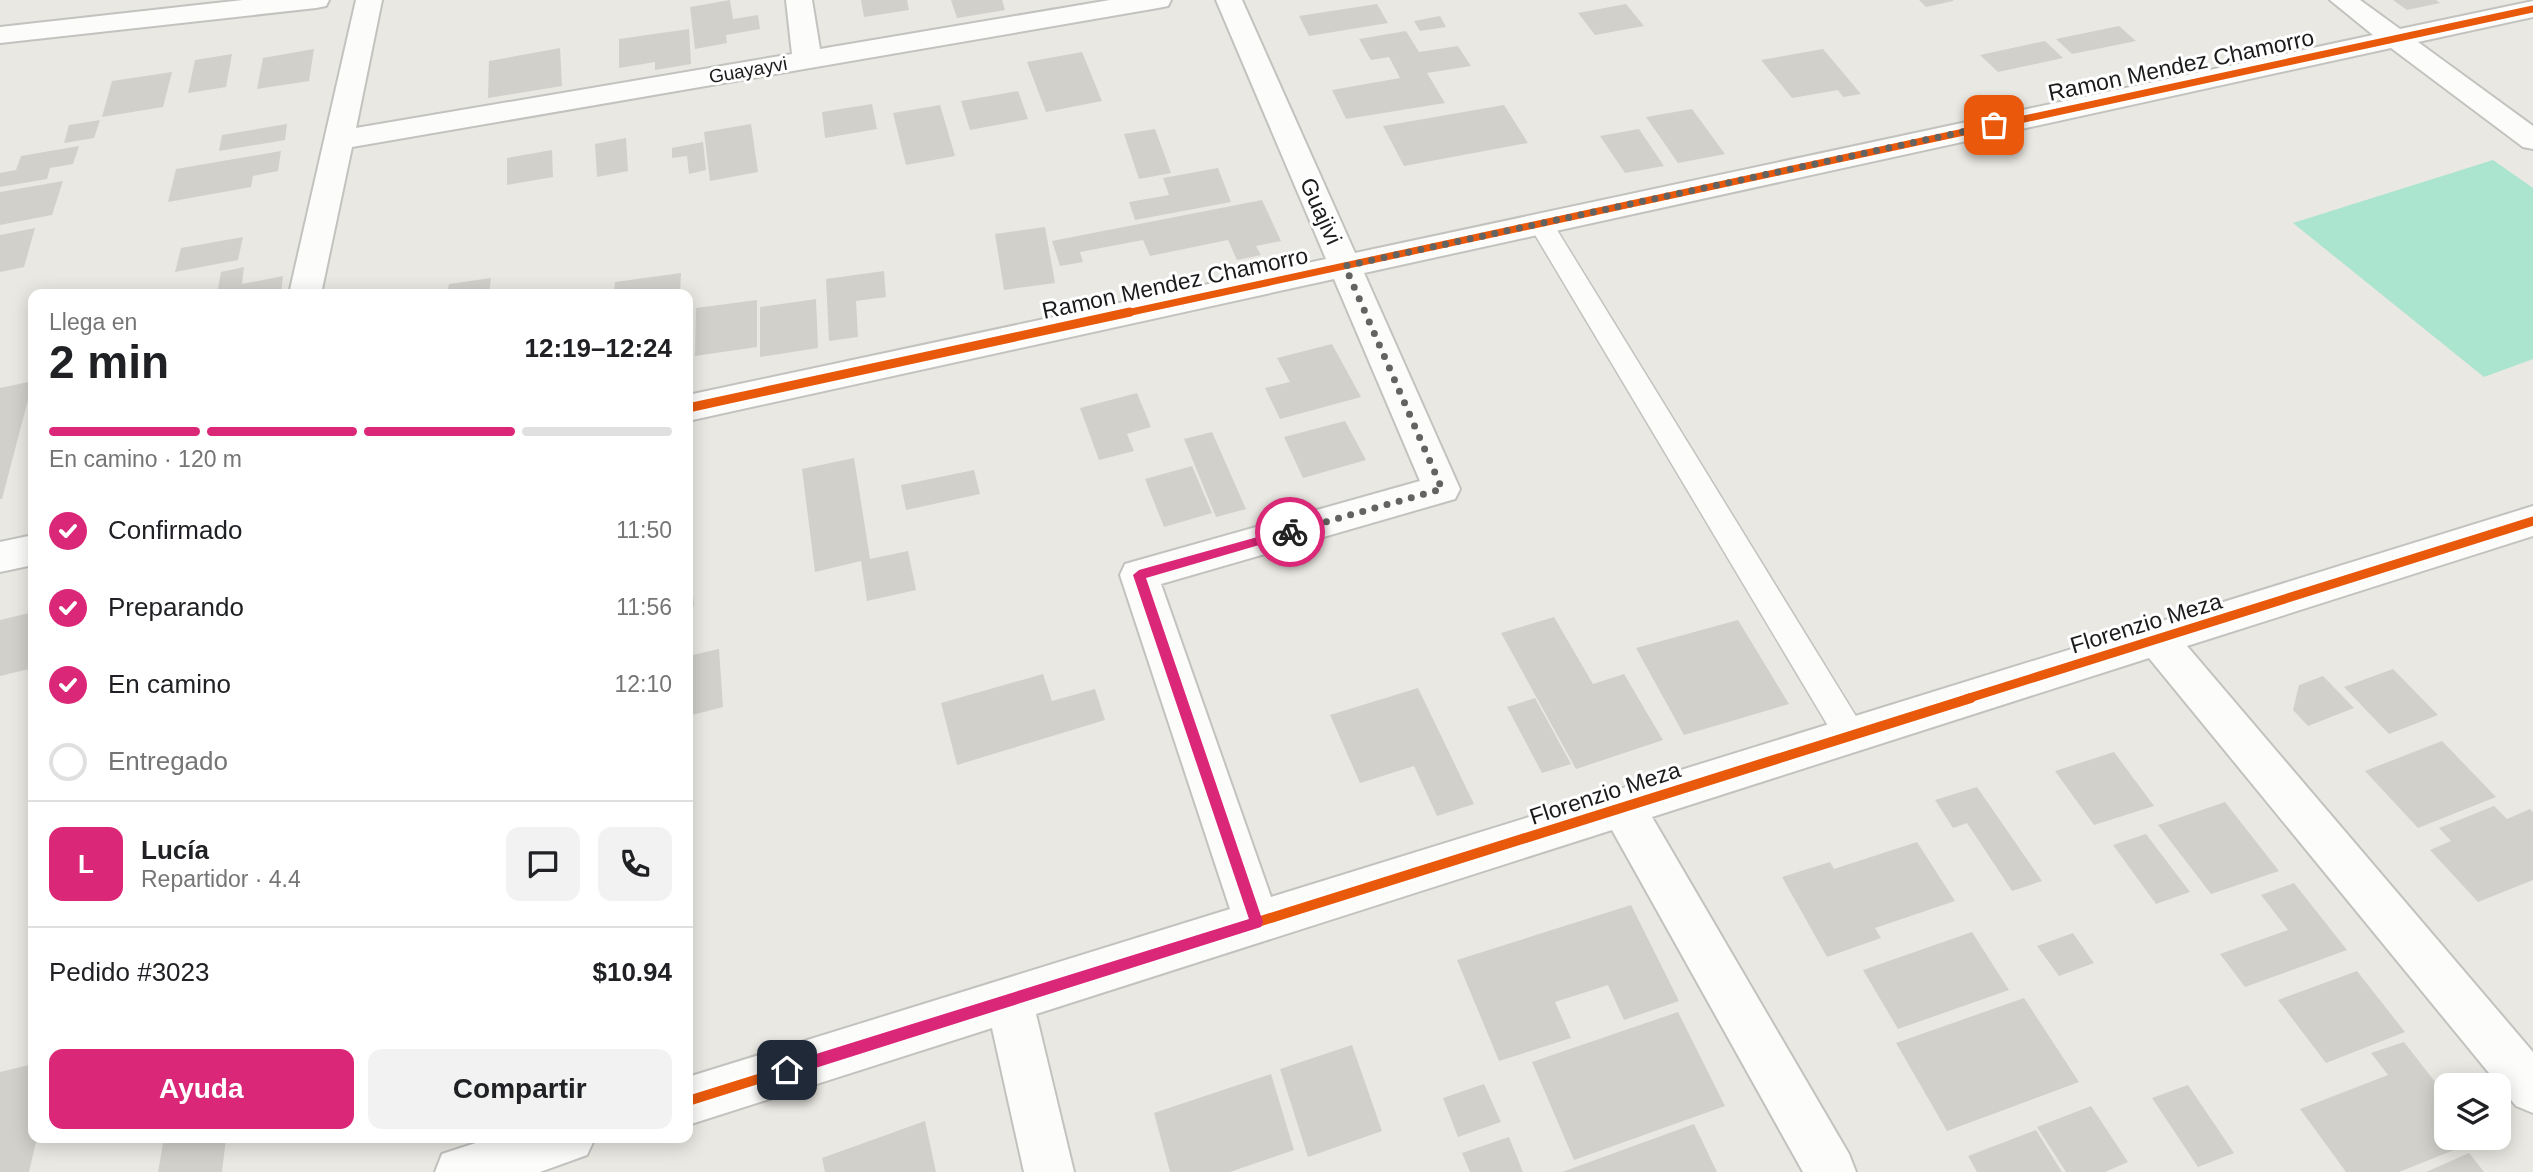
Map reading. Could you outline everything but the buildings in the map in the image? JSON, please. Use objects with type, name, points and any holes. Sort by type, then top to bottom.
[{"type":"street","points":[[0,35],[316,0]]},
{"type":"street","points":[[305,289],[369,0]]},
{"type":"street","points":[[799,0],[807,60]]},
{"type":"street","name":"Guayayvi","points":[[338,140],[1158,0]]},
{"type":"street","name":"Guajivi","points":[[1229,0],[1442,489],[1139,575],[1256,922]]},
{"type":"street","points":[[2343,0],[2533,140]]},
{"type":"street","name":"Ramon Mendez Chamorro","points":[[693,407],[2533,9]]},
{"type":"street","name":"Florenzio Meza","points":[[693,1099],[2533,521]]},
{"type":"street","points":[[0,557],[28,551]]},
{"type":"street","points":[[2158,640],[2533,1089]]},
{"type":"street","points":[[1623,808],[1831,1172]]},
{"type":"street","points":[[1009,1000],[1049,1172]]},
{"type":"street","points":[[460,1172],[540,1143]]},
{"type":"lane","points":[[1540,223],[1851,736]]},
{"type":"green space","points":[[2493,160],[2533,188],[2533,359],[2484,377],[2293,223]]},
{"type":"cycle path","points":[[693,407],[2533,9]]},
{"type":"cycle path","points":[[693,1099],[2533,521]]},
{"type":"way so far","points":[[1290,532],[1442,489],[1345,266],[1994,125]]},
{"type":"route","points":[[787,1070],[1256,922],[1139,575],[1290,532]]}]
